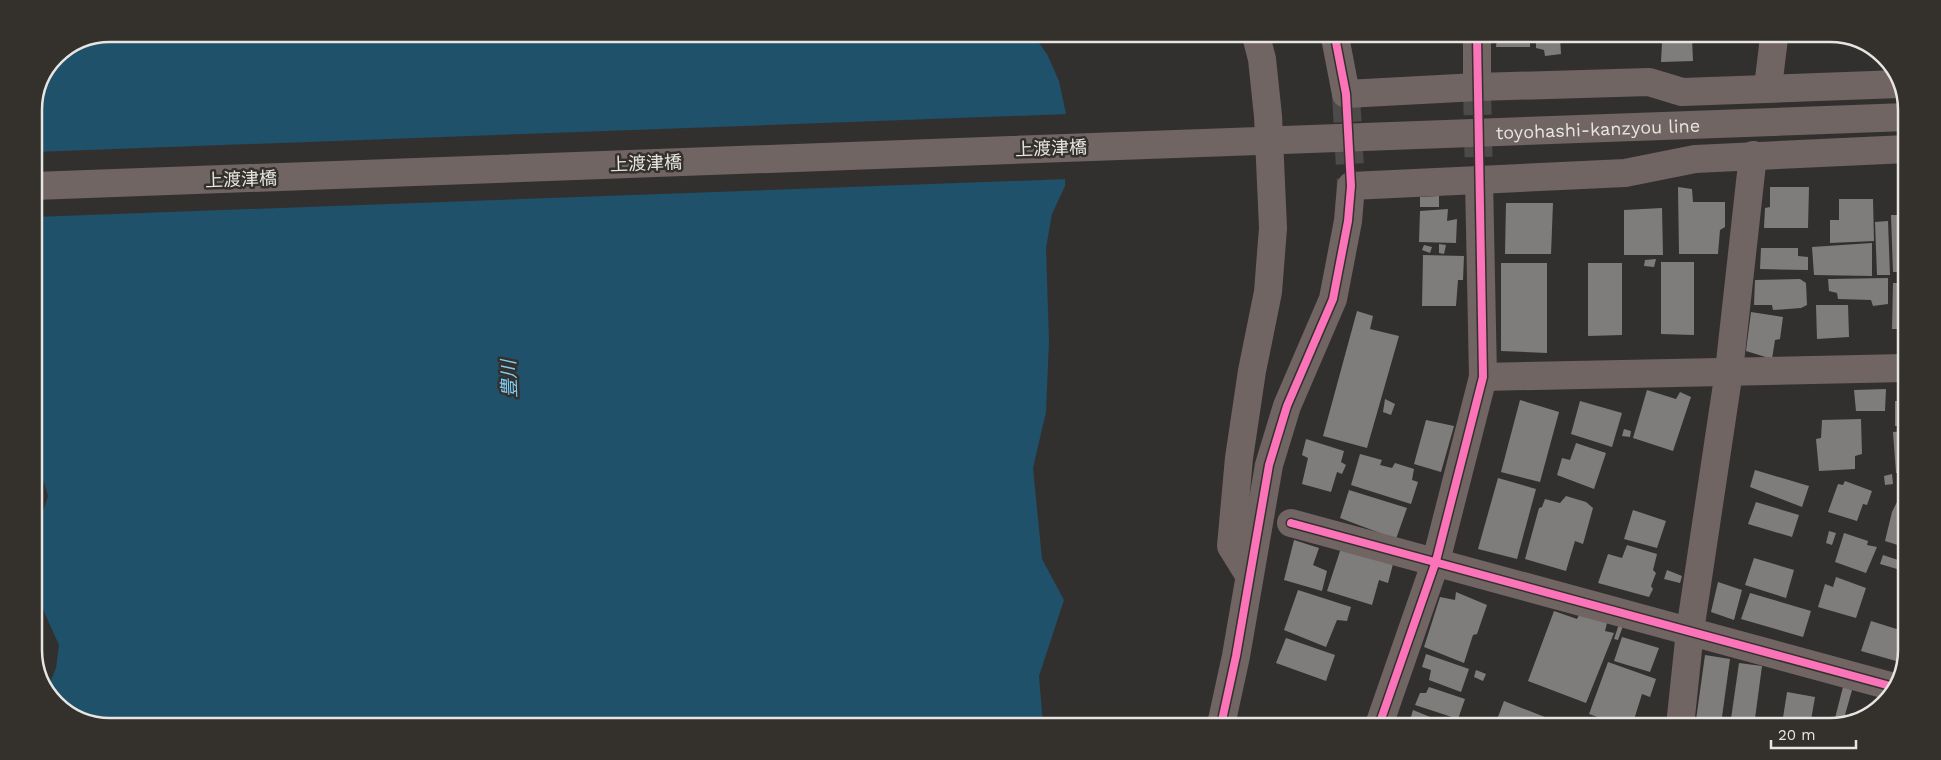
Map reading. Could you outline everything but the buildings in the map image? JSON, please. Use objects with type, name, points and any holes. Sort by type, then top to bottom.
[{"type":"main road","name":"toyohashi-kanzyou line","points":[[1264,140],[1898,117]]},
{"type":"main road","name":"上渡津橋","points":[[42,186],[1264,140]]},
{"type":"street","points":[[1248,575],[1231,546],[1239,458],[1252,371],[1268,292],[1273,228],[1264,140],[1262,59],[1258,42]]},
{"type":"street","points":[[1336,42],[1346,94],[1478,87],[1649,82],[1682,92],[1768,87],[1893,84]]},
{"type":"street","points":[[1477,42],[1478,87]]},
{"type":"street","points":[[1768,87],[1774,42]]},
{"type":"street","points":[[1222,718],[1236,656],[1248,575],[1269,465],[1287,406],[1332,298],[1348,221],[1351,186],[1625,173],[1695,159],[1898,149]]},
{"type":"street","points":[[1681,718],[1690,631],[1729,371],[1753,155]]},
{"type":"street","points":[[1381,718],[1436,561],[1483,377],[1479,179]]},
{"type":"street","points":[[1483,377],[1898,368]]},
{"type":"street","points":[[1292,523],[1889,685]]},
{"type":"water","name":"豊川","points":[[110,42],[1038,42],[1047,54],[1059,81],[1066,114],[1065,186],[1052,214],[1046,248],[1049,341],[1046,412],[1033,468],[1042,559],[1064,600],[1039,676],[1042,718],[101,717],[80,711],[69,704],[56,691],[51,681],[56,668],[59,645],[43,607],[43,512],[48,496],[43,478],[42,110],[48,84],[54,72],[72,54],[84,48]]},
{"type":"pier","points":[[1069,114],[1067,179],[42,217],[42,152]]},
{"type":"tunnel","points":[[1477,87],[1479,179]]},
{"type":"tunnel","points":[[1346,94],[1351,186]]},
{"type":"cycle path","points":[[1223,718],[1236,656],[1269,465],[1287,406],[1333,299],[1348,221],[1351,186],[1346,94],[1336,42]]},
{"type":"cycle path","points":[[1381,718],[1436,561],[1483,377],[1477,42]]},
{"type":"cycle path","points":[[1291,523],[1888,686]]}]
